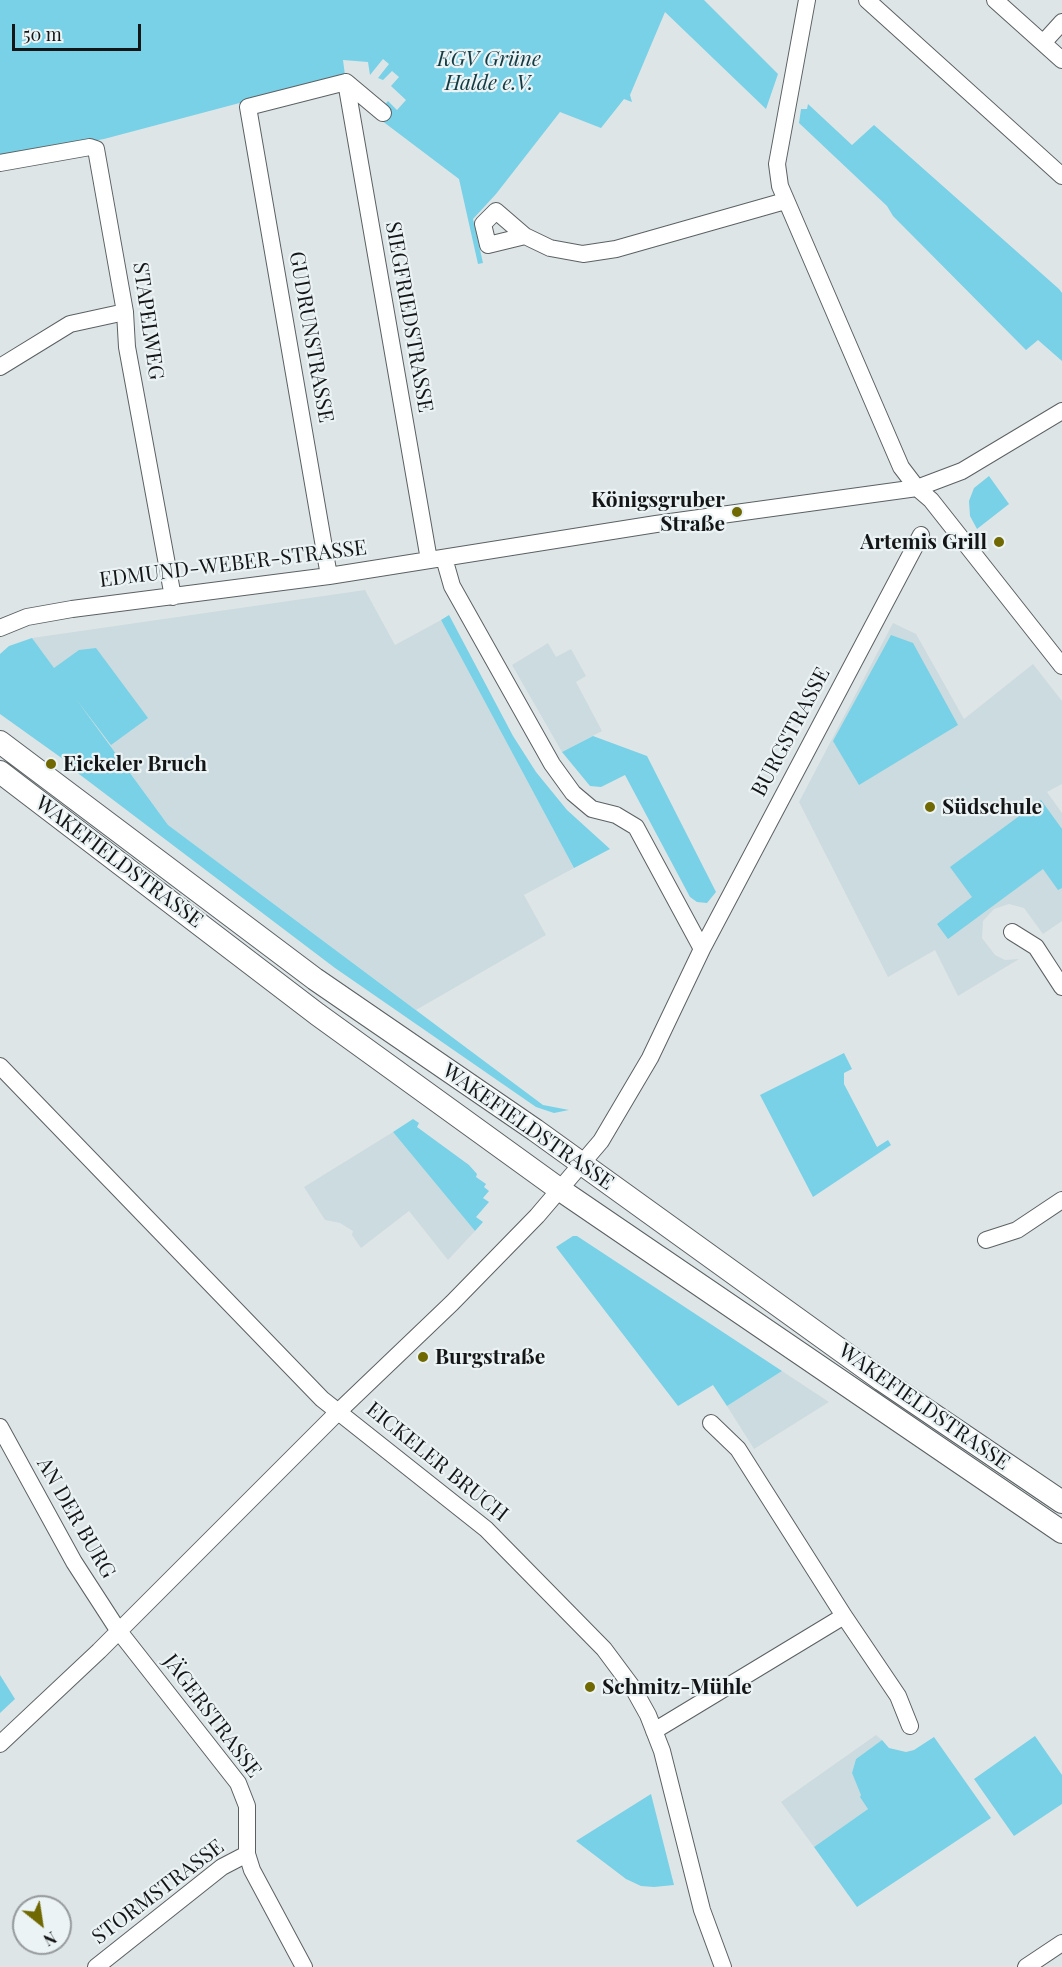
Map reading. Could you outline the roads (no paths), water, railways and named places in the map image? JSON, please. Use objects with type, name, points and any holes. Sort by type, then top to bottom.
[{"type":"main road","name":"WAKEFIELDSTRASSE","points":[[0,742],[315,980],[581,1164],[882,1380],[1062,1502]]},
{"type":"main road","name":"WAKEFIELDSTRASSE","points":[[0,772],[317,1014],[560,1189],[1062,1532]]},
{"type":"street","points":[[807,0],[777,164],[785,201],[891,448],[917,488],[931,500],[1062,666]]},
{"type":"street","points":[[867,0],[1062,176]]},
{"type":"street","points":[[995,0],[1062,60]]},
{"type":"street","points":[[1043,43],[1062,22]]},
{"type":"street","points":[[346,82],[383,113]]},
{"type":"street","name":"GUDRUNSTRASSE","points":[[329,576],[248,107],[346,82]]},
{"type":"street","name":"SIEGFRIEDSTRASSE","points":[[346,82],[437,559]]},
{"type":"street","name":"STAPELWEG","points":[[0,163],[90,147],[96,149],[125,312],[127,347],[173,597]]},
{"type":"street","points":[[525,236],[550,248],[583,254],[616,249],[785,201]]},
{"type":"street","points":[[0,367],[70,324],[125,312]]},
{"type":"street","name":"EDMUND-WEBER-STRASSE","points":[[0,618],[27,617],[136,599],[173,597],[329,576],[725,513],[917,488],[962,471],[1062,411]]},
{"type":"street","name":"BURGSTRASSE","points":[[0,1744],[452,1303],[560,1189],[608,1131],[638,1082],[702,949],[921,535]]},
{"type":"street","points":[[437,559],[552,764],[573,793],[592,809],[616,815],[636,827],[702,949]]},
{"type":"street","name":"EDMUND-WEBER-STRASSE","points":[[0,628],[27,617]]},
{"type":"street","points":[[1012,932],[1036,947],[1062,987]]},
{"type":"street","name":"EICKELER BRUCH","points":[[0,1066],[322,1399],[467,1512],[584,1626],[620,1670],[654,1731],[670,1781],[702,1910],[723,1967]]},
{"type":"street","points":[[986,1240],[1017,1230],[1062,1200]]},
{"type":"street","points":[[711,1423],[738,1449],[844,1616],[898,1696],[910,1726]]},
{"type":"street","name":"AN DER BURG","points":[[0,1427],[69,1552],[118,1630]]},
{"type":"street","points":[[654,1731],[844,1616]]},
{"type":"street","name":"JÄGERSTRASSE","points":[[118,1630],[238,1783],[244,1794],[248,1817],[247,1854],[252,1870],[304,1967]]},
{"type":"street","name":"STORMSTRASSE","points":[[96,1967],[222,1867],[247,1854]]},
{"type":"street","points":[[1026,1967],[1062,1943]]},
{"type":"place","name":"Königsgruber Straße","points":[[737,512]]},
{"type":"place","name":"Artemis Grill","points":[[999,542]]},
{"type":"place","name":"Eickeler Bruch","points":[[51,764]]},
{"type":"place","name":"Südschule","points":[[930,807]]},
{"type":"place","name":"Burgstraße","points":[[423,1357]]},
{"type":"place","name":"Schmitz-Mühle","points":[[590,1687]]},
{"type":"park label","name":"KGV Grüne Halde e.V.","points":[[489,71]]}]
